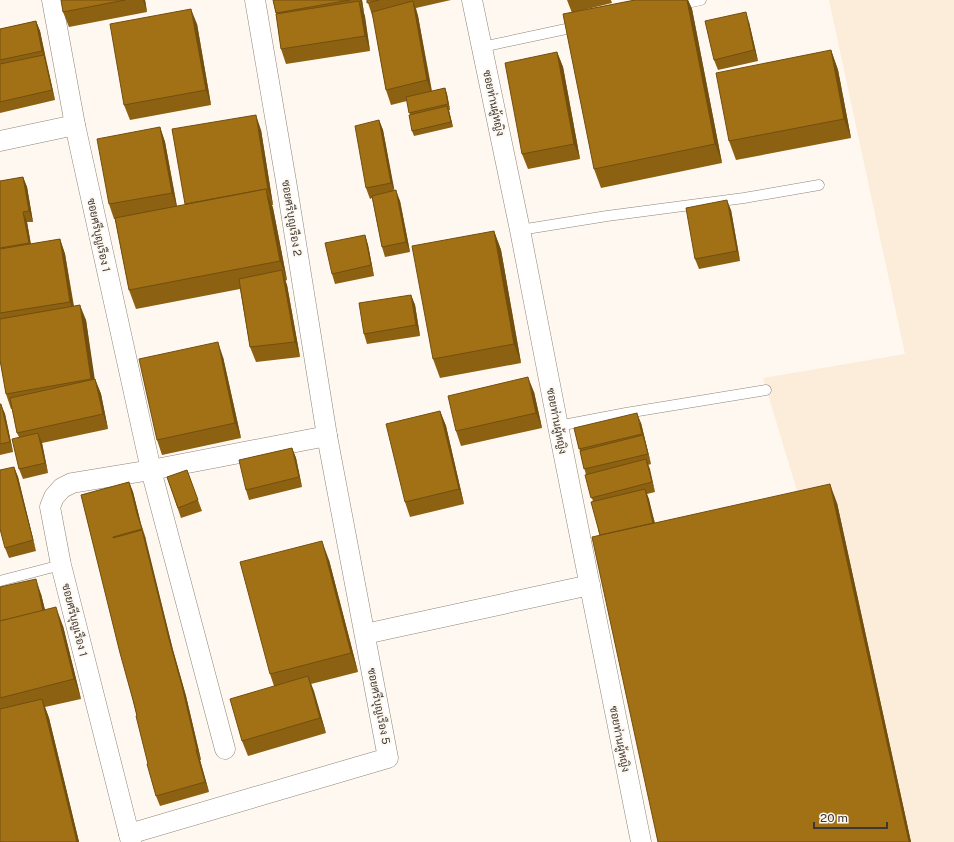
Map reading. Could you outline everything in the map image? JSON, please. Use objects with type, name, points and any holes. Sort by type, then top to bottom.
[{"type":"street","name":"ซอยศรีบุญเรือง 1","points":[[52,0],[75,125],[151,470]]},
{"type":"street","name":"ซอยศรีบุญเรือง 2","points":[[255,0],[327,436]]},
{"type":"street","name":"ซอยท่านผู้หญิง","points":[[472,0],[520,230],[641,842]]},
{"type":"street","points":[[0,141],[75,125]]},
{"type":"street","name":"ซอยศรีบุญเรือง 1","points":[[130,838],[61,565],[50,507],[54,497],[62,488],[72,483],[151,470],[327,436]]},
{"type":"street","name":"ซอยศรีบุญเรือง 5","points":[[130,838],[388,758],[327,436]]},
{"type":"street","points":[[151,470],[225,749]]},
{"type":"street","points":[[365,634],[590,585]]},
{"type":"lane","points":[[670,7],[701,0]]},
{"type":"lane","points":[[482,47],[592,24]]},
{"type":"lane","points":[[520,230],[608,216],[744,198],[819,185]]},
{"type":"lane","points":[[558,426],[626,413],[766,390]]},
{"type":"lane","points":[[0,581],[61,565]]},
{"type":"shaded area","points":[[829,0],[954,0],[954,842],[903,842],[763,378],[905,354]]},
{"type":"building","points":[[61,0],[125,0],[63,12]]},
{"type":"building","points":[[273,0],[350,0],[276,13]]},
{"type":"building","points":[[367,0],[379,0],[367,3]]},
{"type":"building","points":[[635,0],[687,0],[715,144],[594,169],[563,14]]},
{"type":"building","points":[[359,1],[365,36],[281,49],[276,14]]},
{"type":"building","points":[[413,1],[427,80],[386,90],[372,12]]},
{"type":"building","points":[[191,9],[206,90],[124,105],[110,24]]},
{"type":"building","points":[[746,12],[754,50],[714,60],[705,21]]},
{"type":"building","points":[[36,21],[42,51],[0,60],[0,29]]},
{"type":"building","points":[[831,50],[844,119],[729,141],[716,73]]},
{"type":"building","points":[[557,52],[574,144],[522,154],[505,63]]},
{"type":"building","points":[[44,55],[52,90],[0,102],[0,64]]},
{"type":"building","points":[[445,88],[448,104],[409,113],[406,97]]},
{"type":"building","points":[[447,106],[451,122],[412,131],[409,115]]},
{"type":"building","points":[[256,115],[268,190],[266,189],[185,204],[172,129]]},
{"type":"building","points":[[379,120],[391,183],[366,188],[355,126]]},
{"type":"building","points":[[160,127],[172,193],[109,204],[97,139]]},
{"type":"building","points":[[23,177],[29,211],[23,212],[29,243],[0,248],[0,181]]},
{"type":"building","points":[[266,189],[280,261],[129,290],[115,218]]},
{"type":"building","points":[[396,190],[406,242],[382,247],[372,196]]},
{"type":"building","points":[[727,200],[737,251],[695,259],[686,208]]},
{"type":"building","points":[[494,231],[514,344],[433,359],[412,246]]},
{"type":"building","points":[[365,235],[371,265],[332,274],[325,243]]},
{"type":"building","points":[[60,239],[70,302],[0,313],[0,249]]},
{"type":"building","points":[[282,270],[295,342],[250,347],[239,279]]},
{"type":"building","points":[[411,295],[416,325],[364,334],[359,303]]},
{"type":"building","points":[[80,305],[91,379],[6,394],[0,360],[0,319]]},
{"type":"building","points":[[218,342],[235,423],[157,440],[139,359]]},
{"type":"building","points":[[528,377],[536,413],[456,431],[448,396]]},
{"type":"building","points":[[95,379],[103,414],[17,433],[10,398]]},
{"type":"building","points":[[0,404],[10,442],[0,444]]},
{"type":"building","points":[[440,411],[459,489],[405,502],[386,424]]},
{"type":"building","points":[[637,413],[642,434],[579,449],[574,428]]},
{"type":"building","points":[[38,433],[45,463],[19,469],[12,439]]},
{"type":"building","points":[[643,435],[648,454],[584,469],[580,451]]},
{"type":"building","points":[[292,448],[299,477],[246,490],[239,460]]},
{"type":"building","points":[[646,459],[652,482],[591,498],[585,475]]},
{"type":"building","points":[[14,467],[33,540],[5,548],[0,529],[0,470]]},
{"type":"building","points":[[187,470],[198,500],[178,508],[167,477]]},
{"type":"building","points":[[129,482],[142,529],[113,538],[142,530],[205,782],[156,796],[81,495]]},
{"type":"building","points":[[830,484],[909,842],[658,842],[592,537]]},
{"type":"building","points":[[645,489],[653,523],[600,535],[591,502]]},
{"type":"building","points":[[322,541],[351,653],[270,674],[240,562]]},
{"type":"building","points":[[36,579],[43,611],[0,621],[0,587]]},
{"type":"building","points":[[56,607],[74,679],[0,698],[0,621]]},
{"type":"building","points":[[308,676],[320,718],[242,741],[230,699]]},
{"type":"building","points":[[42,699],[77,842],[0,842],[0,709]]}]
